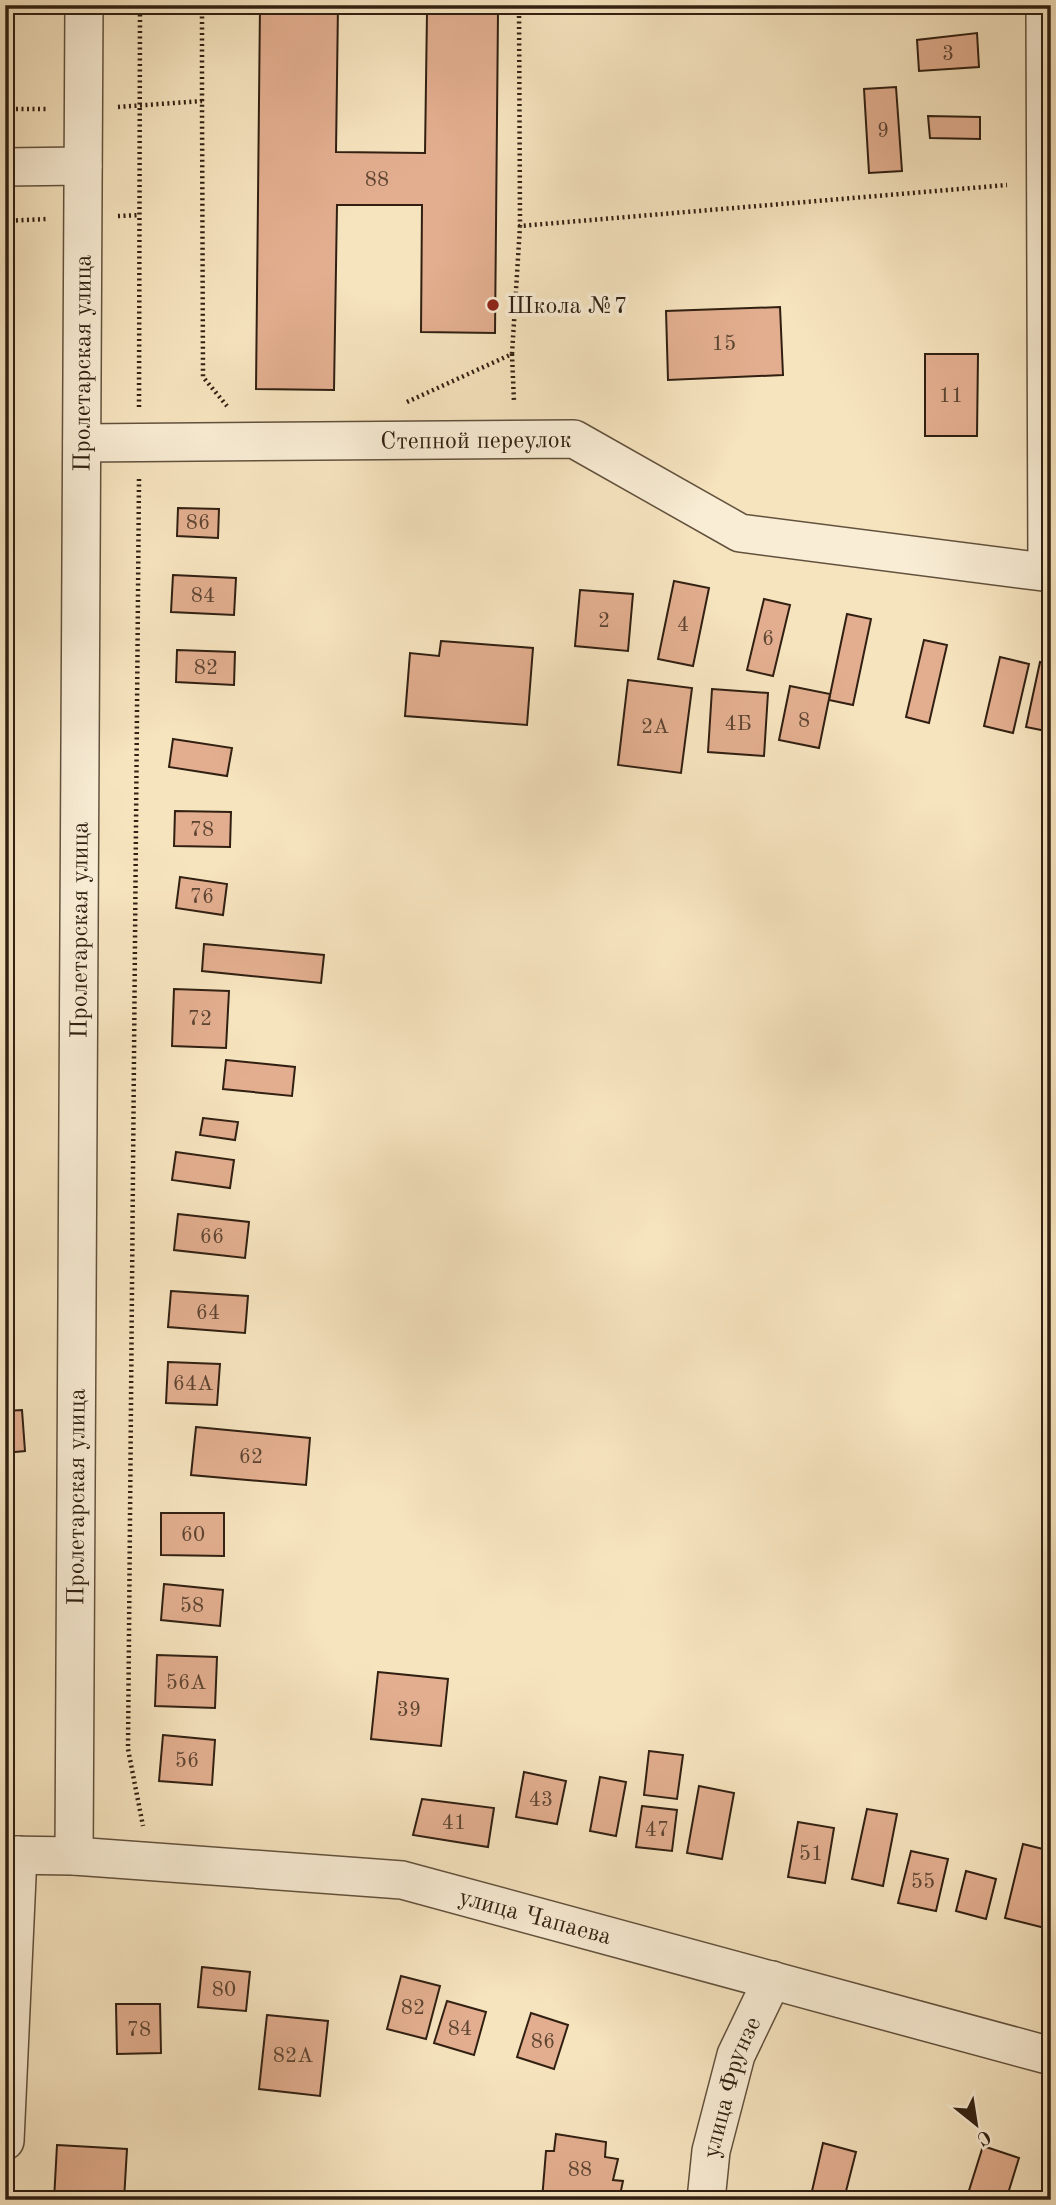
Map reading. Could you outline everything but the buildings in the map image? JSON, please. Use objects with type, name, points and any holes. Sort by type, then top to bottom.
[{"type":"street","name":"Пролетарская улица","points":[[74,1856],[84,5]]},
{"type":"street","points":[[1045,5],[1049,572]]},
{"type":"street","points":[[5,167],[83,166]]},
{"type":"street","name":"Степной переулок","points":[[82,443],[574,439],[740,533],[1049,572]]},
{"type":"street","points":[[5,2141],[12,1855]]},
{"type":"street","name":"улица Чапаева","points":[[12,1855],[74,1856],[402,1880],[1051,2056]]},
{"type":"street","name":"улица Фрунзе","points":[[706,2200],[710,2151],[736,2055],[772,1980]]},
{"type":"path","points":[[139,5],[139,442],[128,1749],[150,1861]]},
{"type":"path","points":[[202,5],[203,377],[256,442]]},
{"type":"path","points":[[514,440],[512,354],[520,226],[519,5]]},
{"type":"path","points":[[139,106],[201,101]]},
{"type":"path","points":[[520,226],[1007,186],[1007,172]]},
{"type":"path","points":[[404,403],[512,354]]},
{"type":"place","name":"Школа №7","points":[[493,305]]}]
